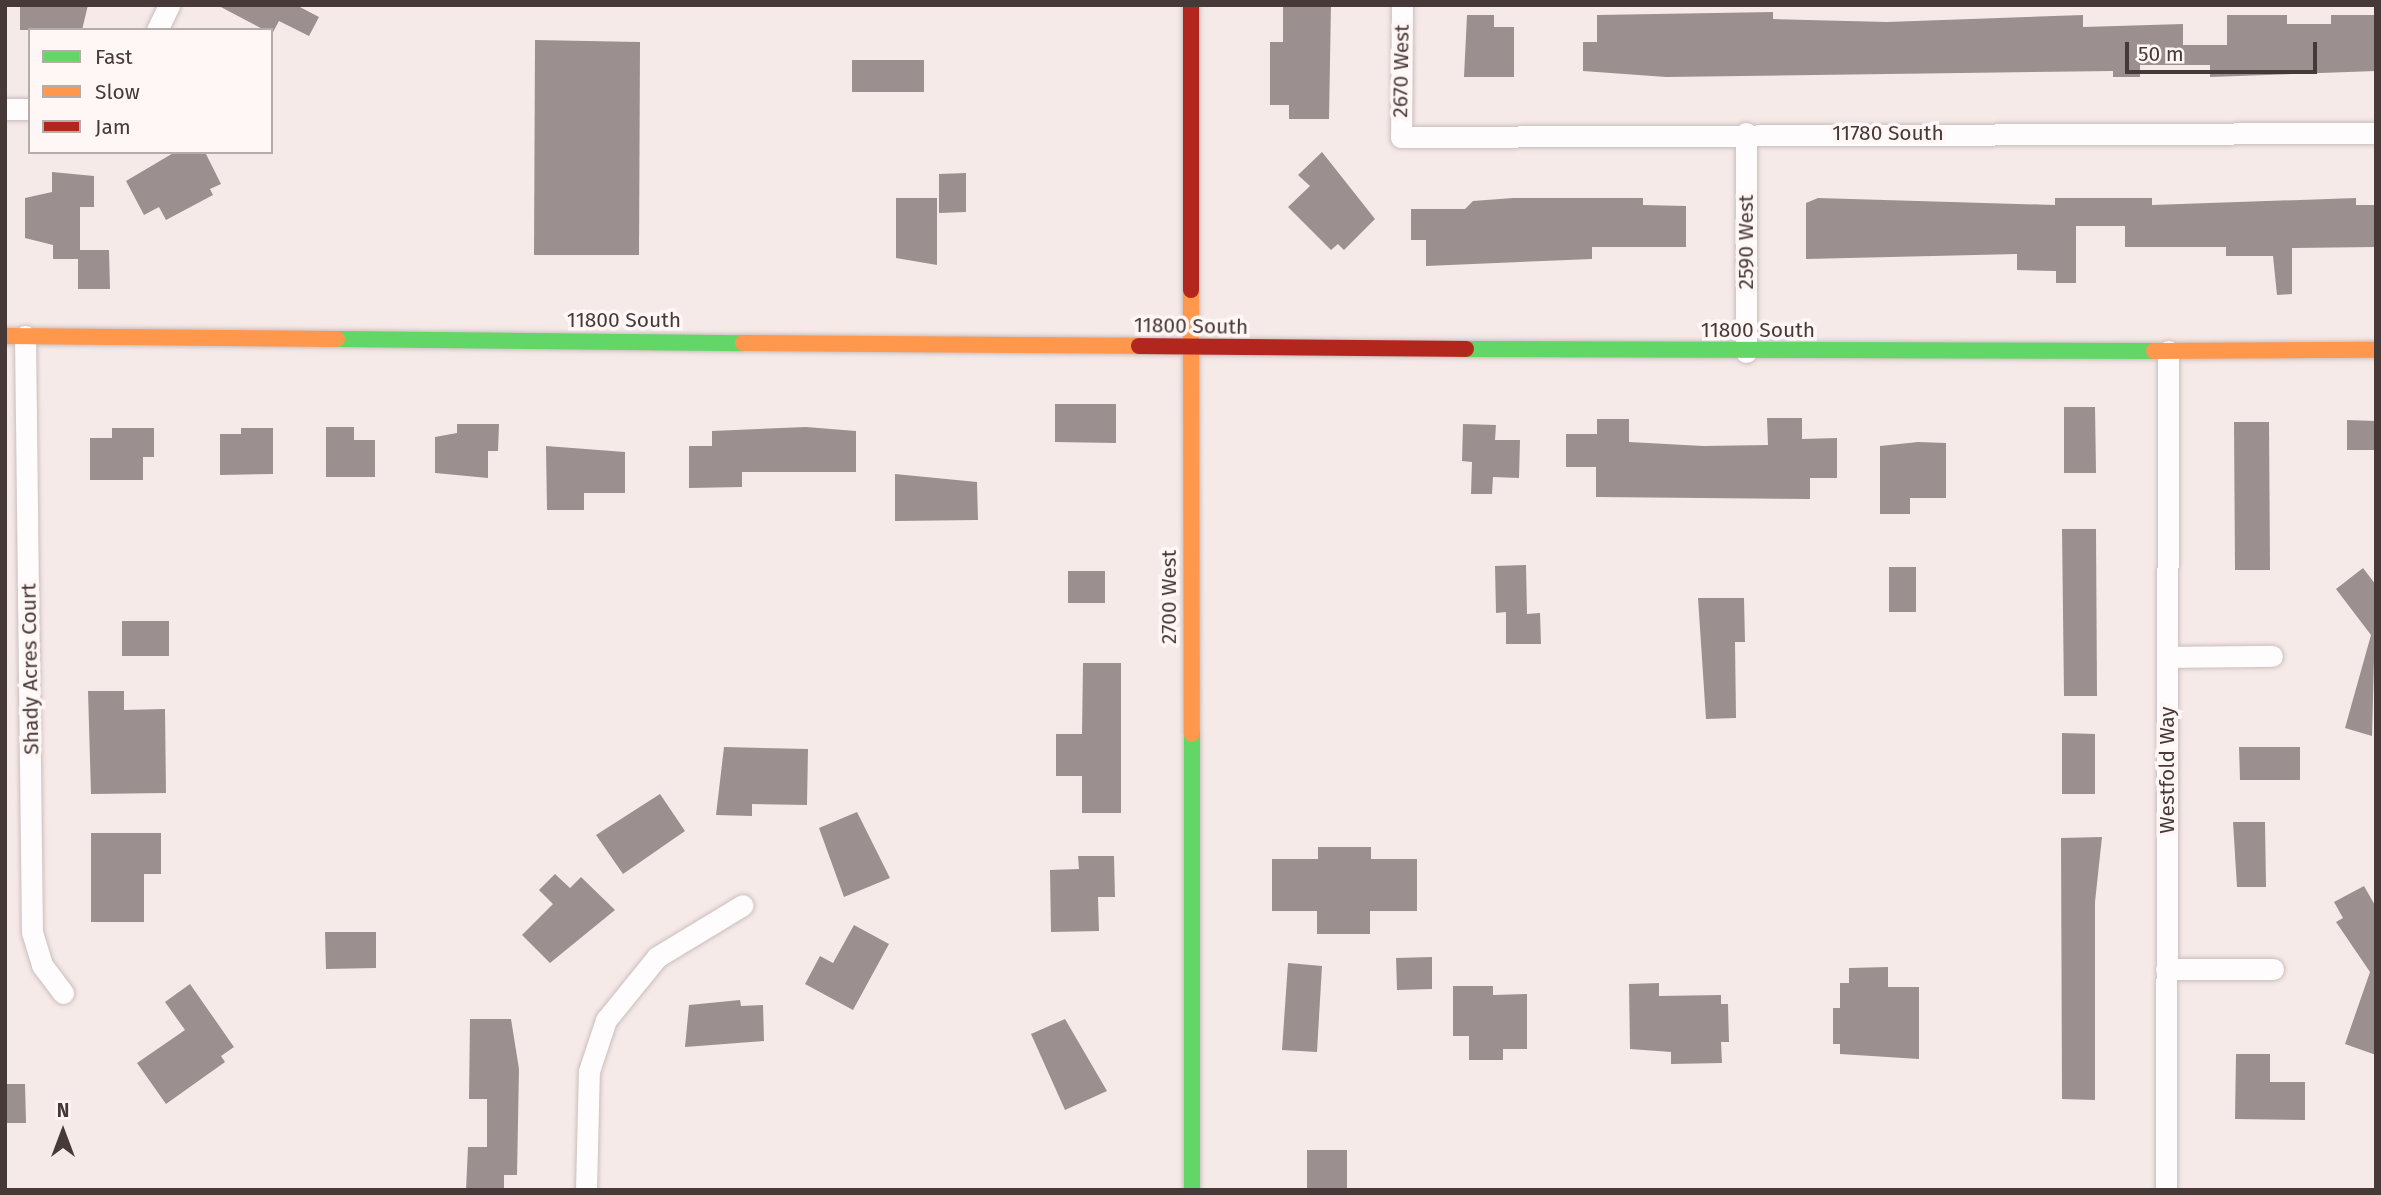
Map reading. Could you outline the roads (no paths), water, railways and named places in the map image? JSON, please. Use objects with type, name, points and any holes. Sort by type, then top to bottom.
[{"type":"main road","name":"2700 West","points":[[1191,5],[1192,1190]]},
{"type":"main road","name":"11800 South","points":[[15,336],[1746,352],[2376,350]]},
{"type":"street","points":[[158,28],[169,5]]},
{"type":"street","name":"2670 West","points":[[1401,136],[1402,5]]},
{"type":"street","points":[[5,108],[28,109]]},
{"type":"street","name":"2590 West","points":[[1746,133],[1746,352]]},
{"type":"street","name":"11780 South","points":[[1401,136],[2376,133]]},
{"type":"street","name":"Shady Acres Court","points":[[15,336],[32,932],[42,965],[63,993]]},
{"type":"street","name":"Westfold Way","points":[[2166,1190],[2168,351]]},
{"type":"street","points":[[2168,657],[2272,656]]},
{"type":"street","points":[[586,1190],[589,1070],[620,997],[657,957],[743,905]]},
{"type":"street","points":[[2166,970],[2273,969]]}]
